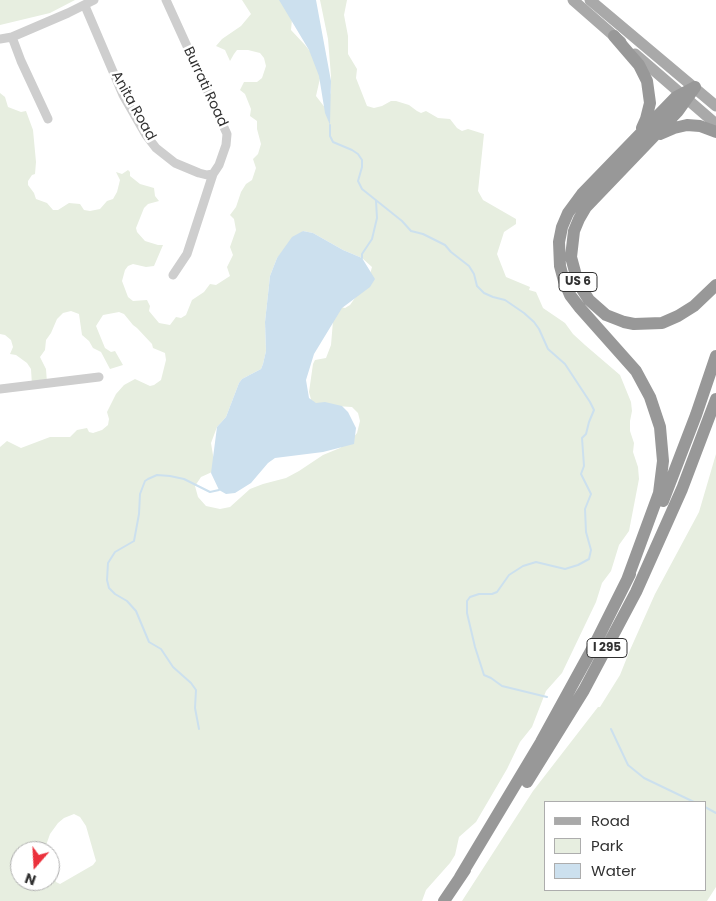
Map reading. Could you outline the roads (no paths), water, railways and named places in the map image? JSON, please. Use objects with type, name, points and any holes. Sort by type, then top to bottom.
[{"type":"highway","points":[[614,36],[642,70],[649,87],[648,114],[644,125],[634,140]]},
{"type":"highway","points":[[627,580],[659,493],[663,460],[660,427],[650,397],[636,371],[570,295],[562,273],[559,250],[562,227],[572,206],[587,188],[634,140],[695,87]]},
{"type":"highway","points":[[648,142],[684,97]]},
{"type":"highway","points":[[648,142],[660,134],[681,126],[700,126],[716,132]]},
{"type":"highway","name":"US 6","points":[[648,142],[591,202],[579,219],[574,231],[571,251],[572,264],[578,283],[589,300],[606,314],[624,322],[644,325],[662,323],[678,316],[694,306],[716,285]]},
{"type":"highway","points":[[460,877],[541,742],[597,640],[627,580],[672,478],[716,356]]},
{"type":"highway","name":"I 295","points":[[444,901],[550,748],[606,651],[643,578],[664,530],[690,469],[716,399]]},
{"type":"main road","points":[[573,0],[716,124]]},
{"type":"main road","points":[[590,0],[716,106]]},
{"type":"street","points":[[0,39],[12,37],[85,6],[94,0]]},
{"type":"street","name":"Burrati Road","points":[[166,0],[226,130],[226,145],[217,170],[213,174],[187,254],[174,275]]},
{"type":"street","name":"Anita Road","points":[[85,6],[123,95],[146,135],[156,148],[175,163],[199,174],[213,174]]},
{"type":"street","points":[[12,37],[20,61],[48,119]]},
{"type":"street","points":[[0,389],[99,378]]},
{"type":"water","points":[[279,0],[316,0],[331,81],[330,125],[325,113],[319,76],[309,50]]},
{"type":"water","points":[[303,231],[313,233],[343,250],[362,258],[375,279],[370,287],[342,308],[314,354],[306,380],[309,398],[316,403],[325,402],[342,406],[348,412],[356,428],[354,444],[323,452],[275,458],[268,463],[251,483],[235,493],[226,494],[219,490],[211,473],[217,427],[226,417],[242,379],[261,369],[266,351],[265,322],[270,276],[277,258],[292,237]]},
{"type":"waterway","points":[[330,125],[330,136],[333,142],[352,150],[362,160],[358,181],[362,189],[402,221],[411,231],[423,234],[445,245],[469,266],[474,274],[477,286],[484,293],[505,300],[534,322],[548,349],[565,364],[594,410],[586,434],[582,438],[584,466],[581,474],[591,494],[585,509],[586,532],[591,550],[589,559],[565,569],[536,562],[523,566],[509,575],[497,592],[479,594],[470,597],[467,601],[467,613],[484,675],[502,686],[547,697]]},
{"type":"waterway","points":[[362,258],[362,254],[372,239],[377,218],[376,201]]},
{"type":"waterway","points":[[199,729],[195,708],[196,690],[173,667],[161,649],[149,642],[136,611],[127,601],[109,588],[107,580],[108,563],[115,552],[134,541],[139,514],[140,494],[145,481],[148,479],[157,475],[170,476],[184,479],[210,492],[219,490]]},
{"type":"waterway","points":[[611,729],[628,765],[644,778],[692,801]]},
{"type":"waterway","points":[[706,808],[716,813]]}]
